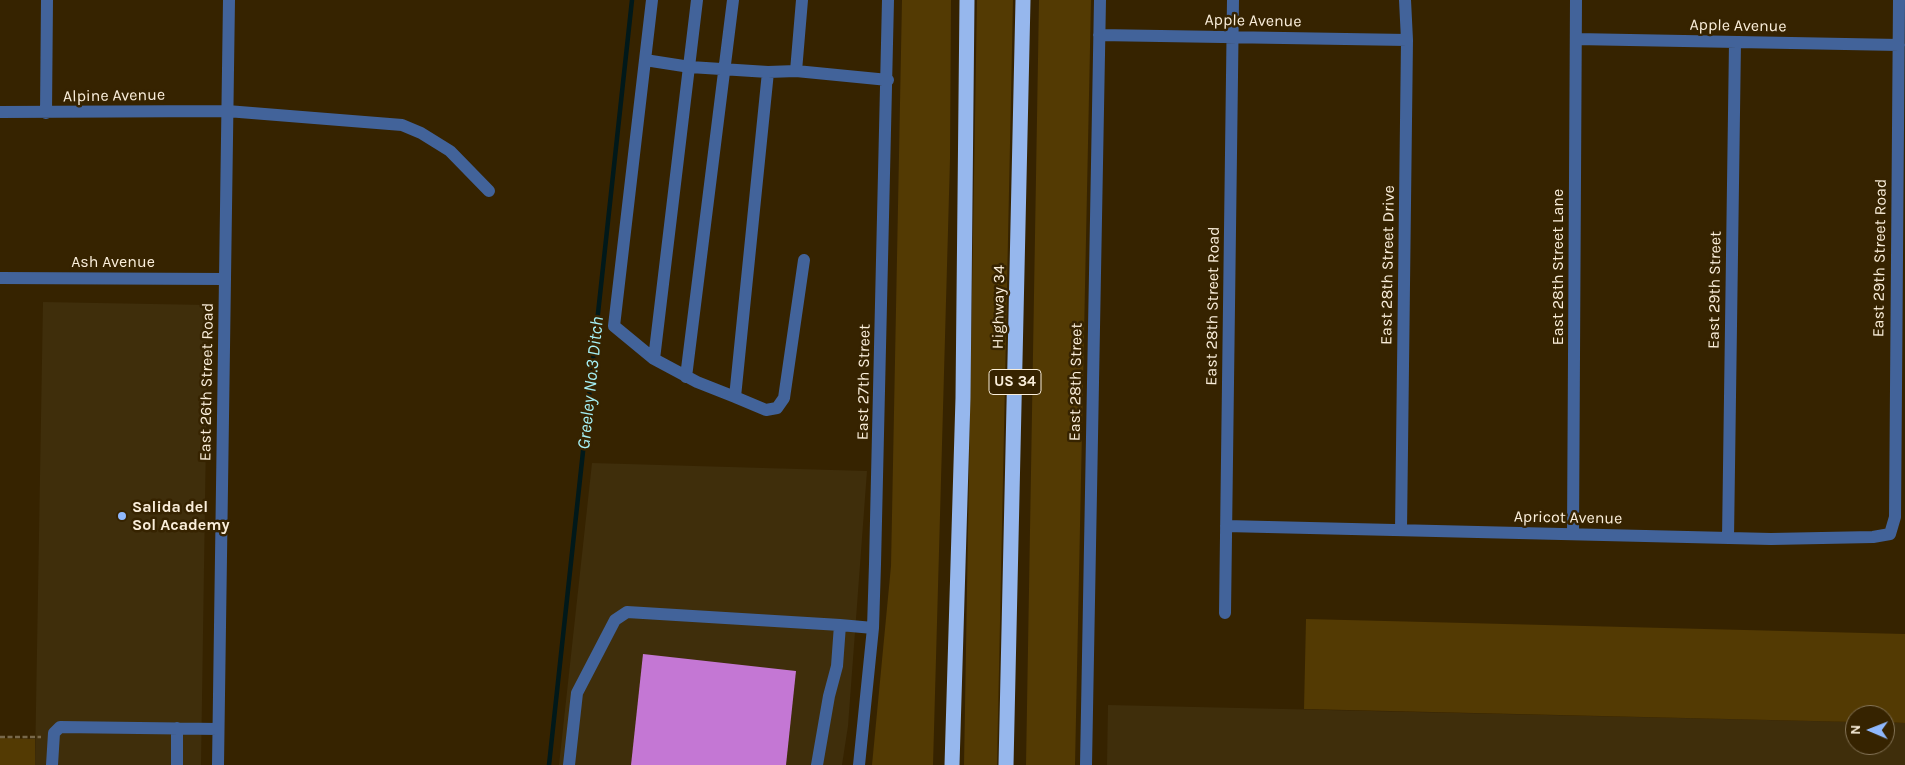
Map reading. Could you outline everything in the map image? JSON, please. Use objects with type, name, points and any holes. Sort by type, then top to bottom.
[{"type":"highway","points":[[952,765],[963,398],[967,0]]},
{"type":"highway","name":"Highway 34","points":[[1006,765],[1023,0]]},
{"type":"street","points":[[46,112],[47,0]]},
{"type":"street","name":"East 26th Street Road","points":[[218,765],[229,0]]},
{"type":"street","points":[[652,0],[614,326],[654,359],[686,377],[766,410],[778,408],[784,398],[804,260]]},
{"type":"street","points":[[654,359],[697,0]]},
{"type":"street","points":[[686,377],[732,0]]},
{"type":"street","points":[[796,71],[802,0]]},
{"type":"street","name":"East 27th Street","points":[[859,765],[873,628],[888,80],[888,0]]},
{"type":"street","name":"East 28th Street","points":[[1086,765],[1100,0]]},
{"type":"street","name":"East 28th Street Road","points":[[1225,613],[1233,0]]},
{"type":"street","name":"East 28th Street Drive","points":[[1401,530],[1407,40],[1405,0]]},
{"type":"street","name":"East 28th Street Lane","points":[[1573,534],[1576,0]]},
{"type":"street","name":"East 29th Street Road","points":[[1895,517],[1900,318],[1901,152],[1899,0]]},
{"type":"street","name":"Apple Avenue","points":[[1099,35],[1407,40]]},
{"type":"street","name":"Apple Avenue","points":[[1576,39],[1899,45]]},
{"type":"street","name":"East 29th Street","points":[[1728,538],[1735,42]]},
{"type":"street","points":[[645,60],[690,67],[768,72],[796,71],[888,80]]},
{"type":"street","points":[[735,397],[768,72]]},
{"type":"street","name":"Alpine Avenue","points":[[0,112],[227,111],[402,125],[421,133],[450,152],[489,191]]},
{"type":"street","name":"Ash Avenue","points":[[0,278],[225,278]]},
{"type":"street","name":"Apricot Avenue","points":[[1226,526],[1728,538],[1873,538],[1890,534],[1895,517]]},
{"type":"street","points":[[570,765],[577,693],[615,620],[627,612],[873,628]]},
{"type":"street","points":[[817,765],[829,696],[837,666],[840,625]]},
{"type":"street","points":[[52,765],[54,733],[60,728],[218,729]]},
{"type":"street","points":[[177,728],[177,765]]},
{"type":"path","points":[[0,736],[41,737]]},
{"type":"shaded area","points":[[902,0],[951,0],[950,159],[933,765],[872,765],[891,566]]},
{"type":"shaded area","points":[[977,0],[1013,0],[997,765],[964,765]]},
{"type":"shaded area","points":[[1039,0],[1091,0],[1075,765],[1026,765]]},
{"type":"shaded area","name":"Salida del Sol Academy","points":[[43,302],[208,305],[201,765],[35,765]]},
{"type":"shaded area","points":[[592,463],[867,471],[848,726],[842,765],[559,765]]},
{"type":"shaded area","points":[[1306,619],[1905,634],[1905,723],[1895,722],[1895,705],[1845,705],[1845,722],[1304,709]]},
{"type":"shaded area","points":[[1108,705],[1845,722],[1845,755],[1895,755],[1895,722],[1905,723],[1905,765],[1107,765]]},
{"type":"shaded area","points":[[0,738],[35,739],[35,765],[0,765]]},
{"type":"building","points":[[643,654],[796,671],[786,765],[631,765]]},
{"type":"waterway","name":"Greeley No.3 Ditch","points":[[549,765],[632,0]]},
{"type":"place","name":"Salida del Sol Academy","points":[[122,516]]}]
